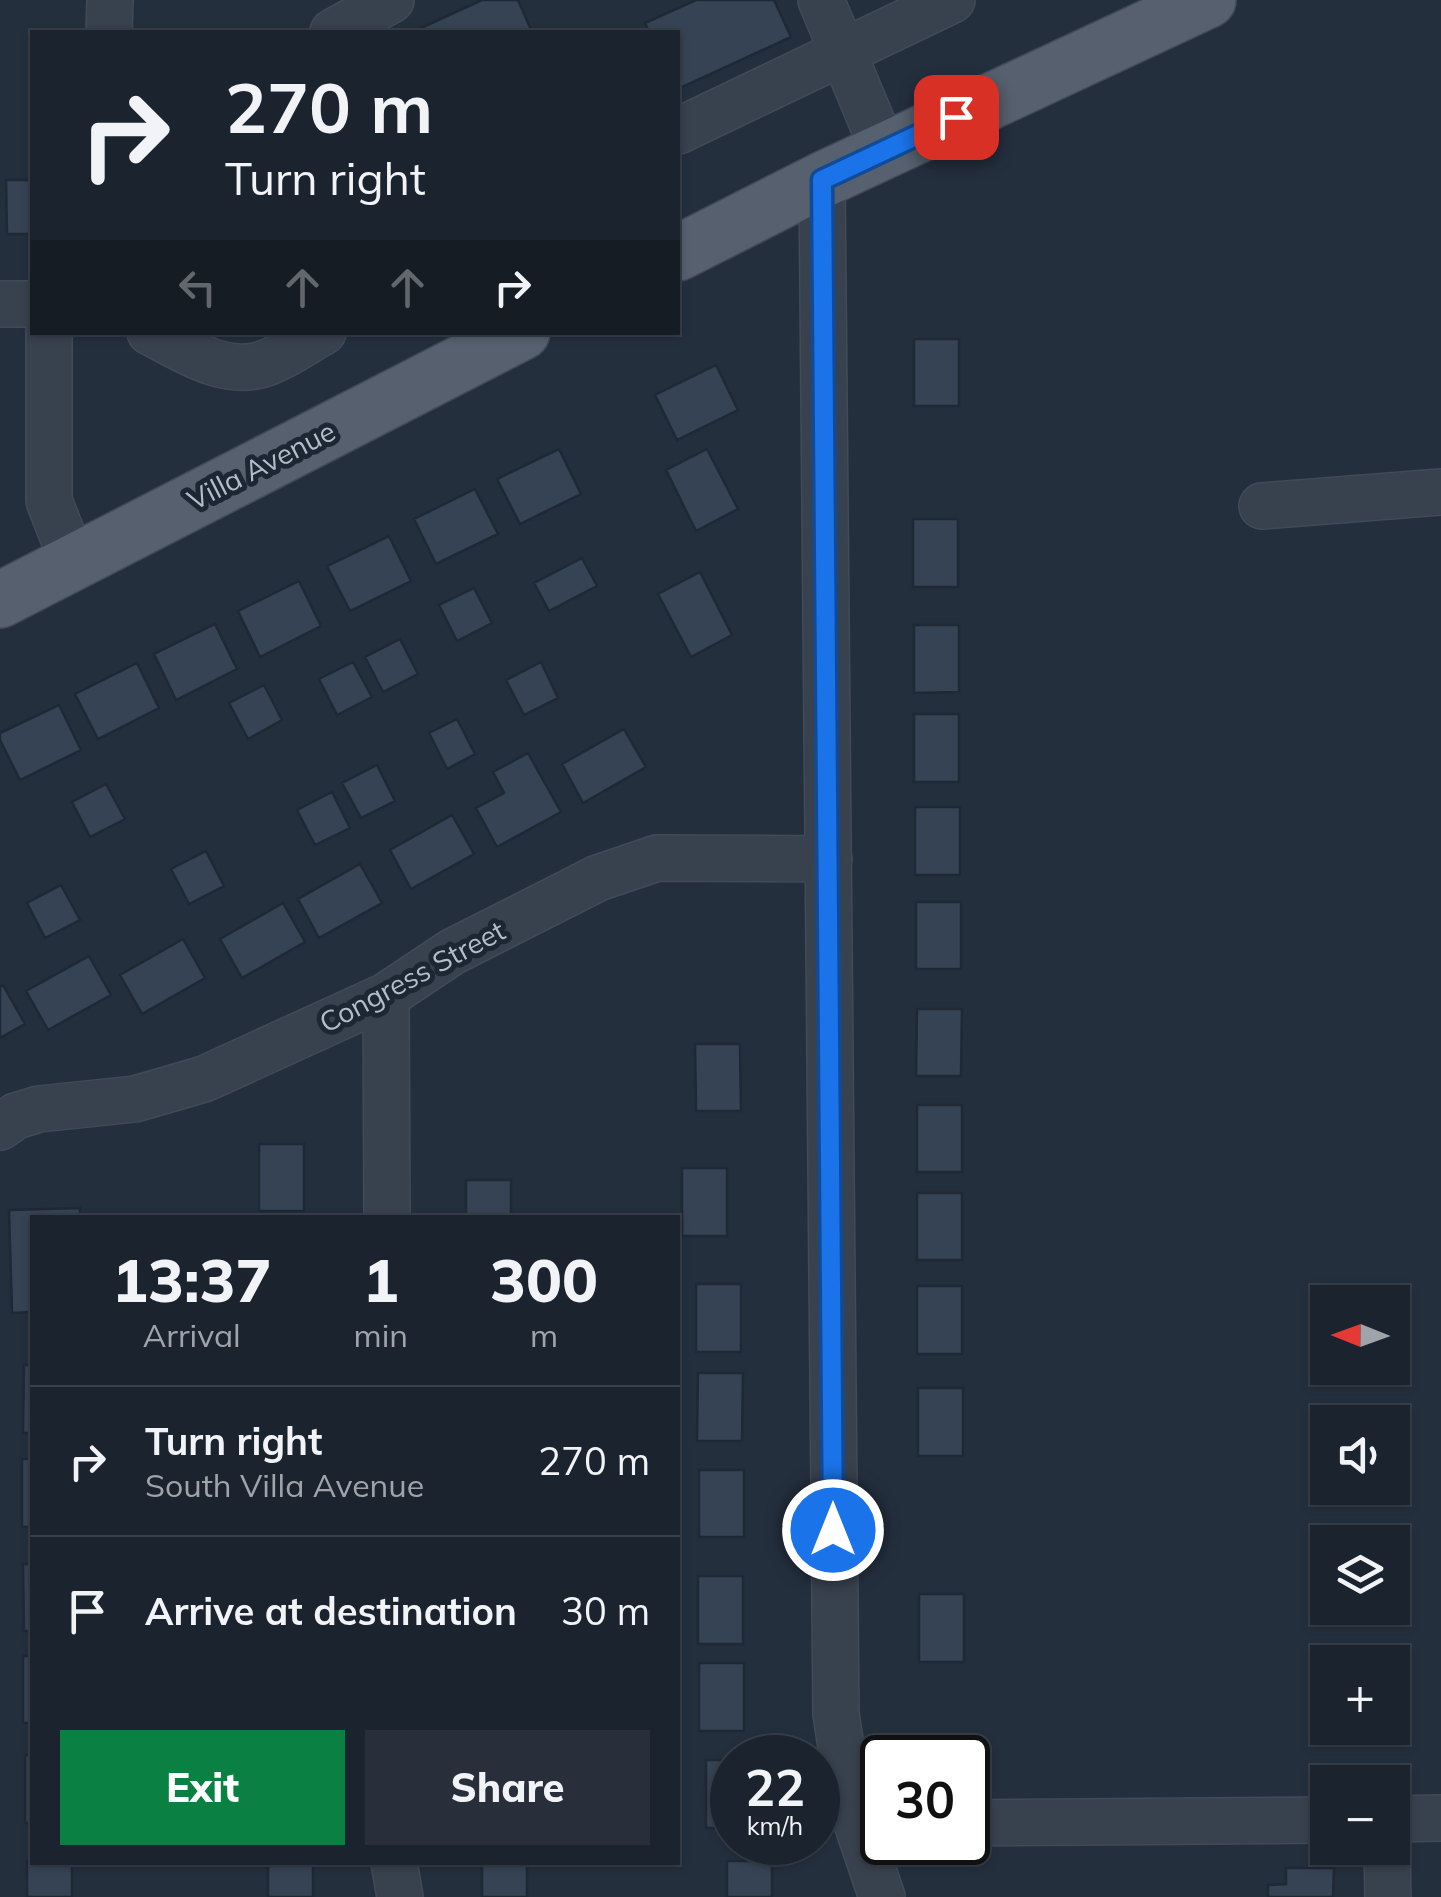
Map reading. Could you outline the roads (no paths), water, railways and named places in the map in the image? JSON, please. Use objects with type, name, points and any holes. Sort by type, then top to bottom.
[{"type":"main road","points":[[680,253],[822,180],[1208,0]]},
{"type":"main road","name":"Villa Avenue","points":[[0,600],[516,335]]},
{"type":"street","points":[[110,0],[110,30]]},
{"type":"street","points":[[337,30],[391,0]]},
{"type":"street","points":[[820,0],[884,151]]},
{"type":"street","points":[[680,130],[952,0]]},
{"type":"street","points":[[822,180],[836,1714],[850,1800],[860,1812]]},
{"type":"street","points":[[0,304],[30,304]]},
{"type":"street","points":[[49,335],[49,501],[73,562]]},
{"type":"street","points":[[156,335],[210,362],[238,367],[262,364],[317,335]]},
{"type":"street","points":[[1262,506],[1441,492]]},
{"type":"street","name":"Congress Street","points":[[0,1126],[39,1108],[135,1100],[204,1079],[386,996],[452,952],[598,878],[656,858],[829,859]]},
{"type":"street","points":[[386,996],[387,1215]]},
{"type":"street","points":[[1410,1819],[1441,1818]]},
{"type":"street","points":[[990,1824],[1310,1820]]},
{"type":"street","points":[[395,1865],[400,1897]]},
{"type":"street","points":[[877,1865],[882,1897]]},
{"type":"street","points":[[1387,1865],[1388,1897]]}]
